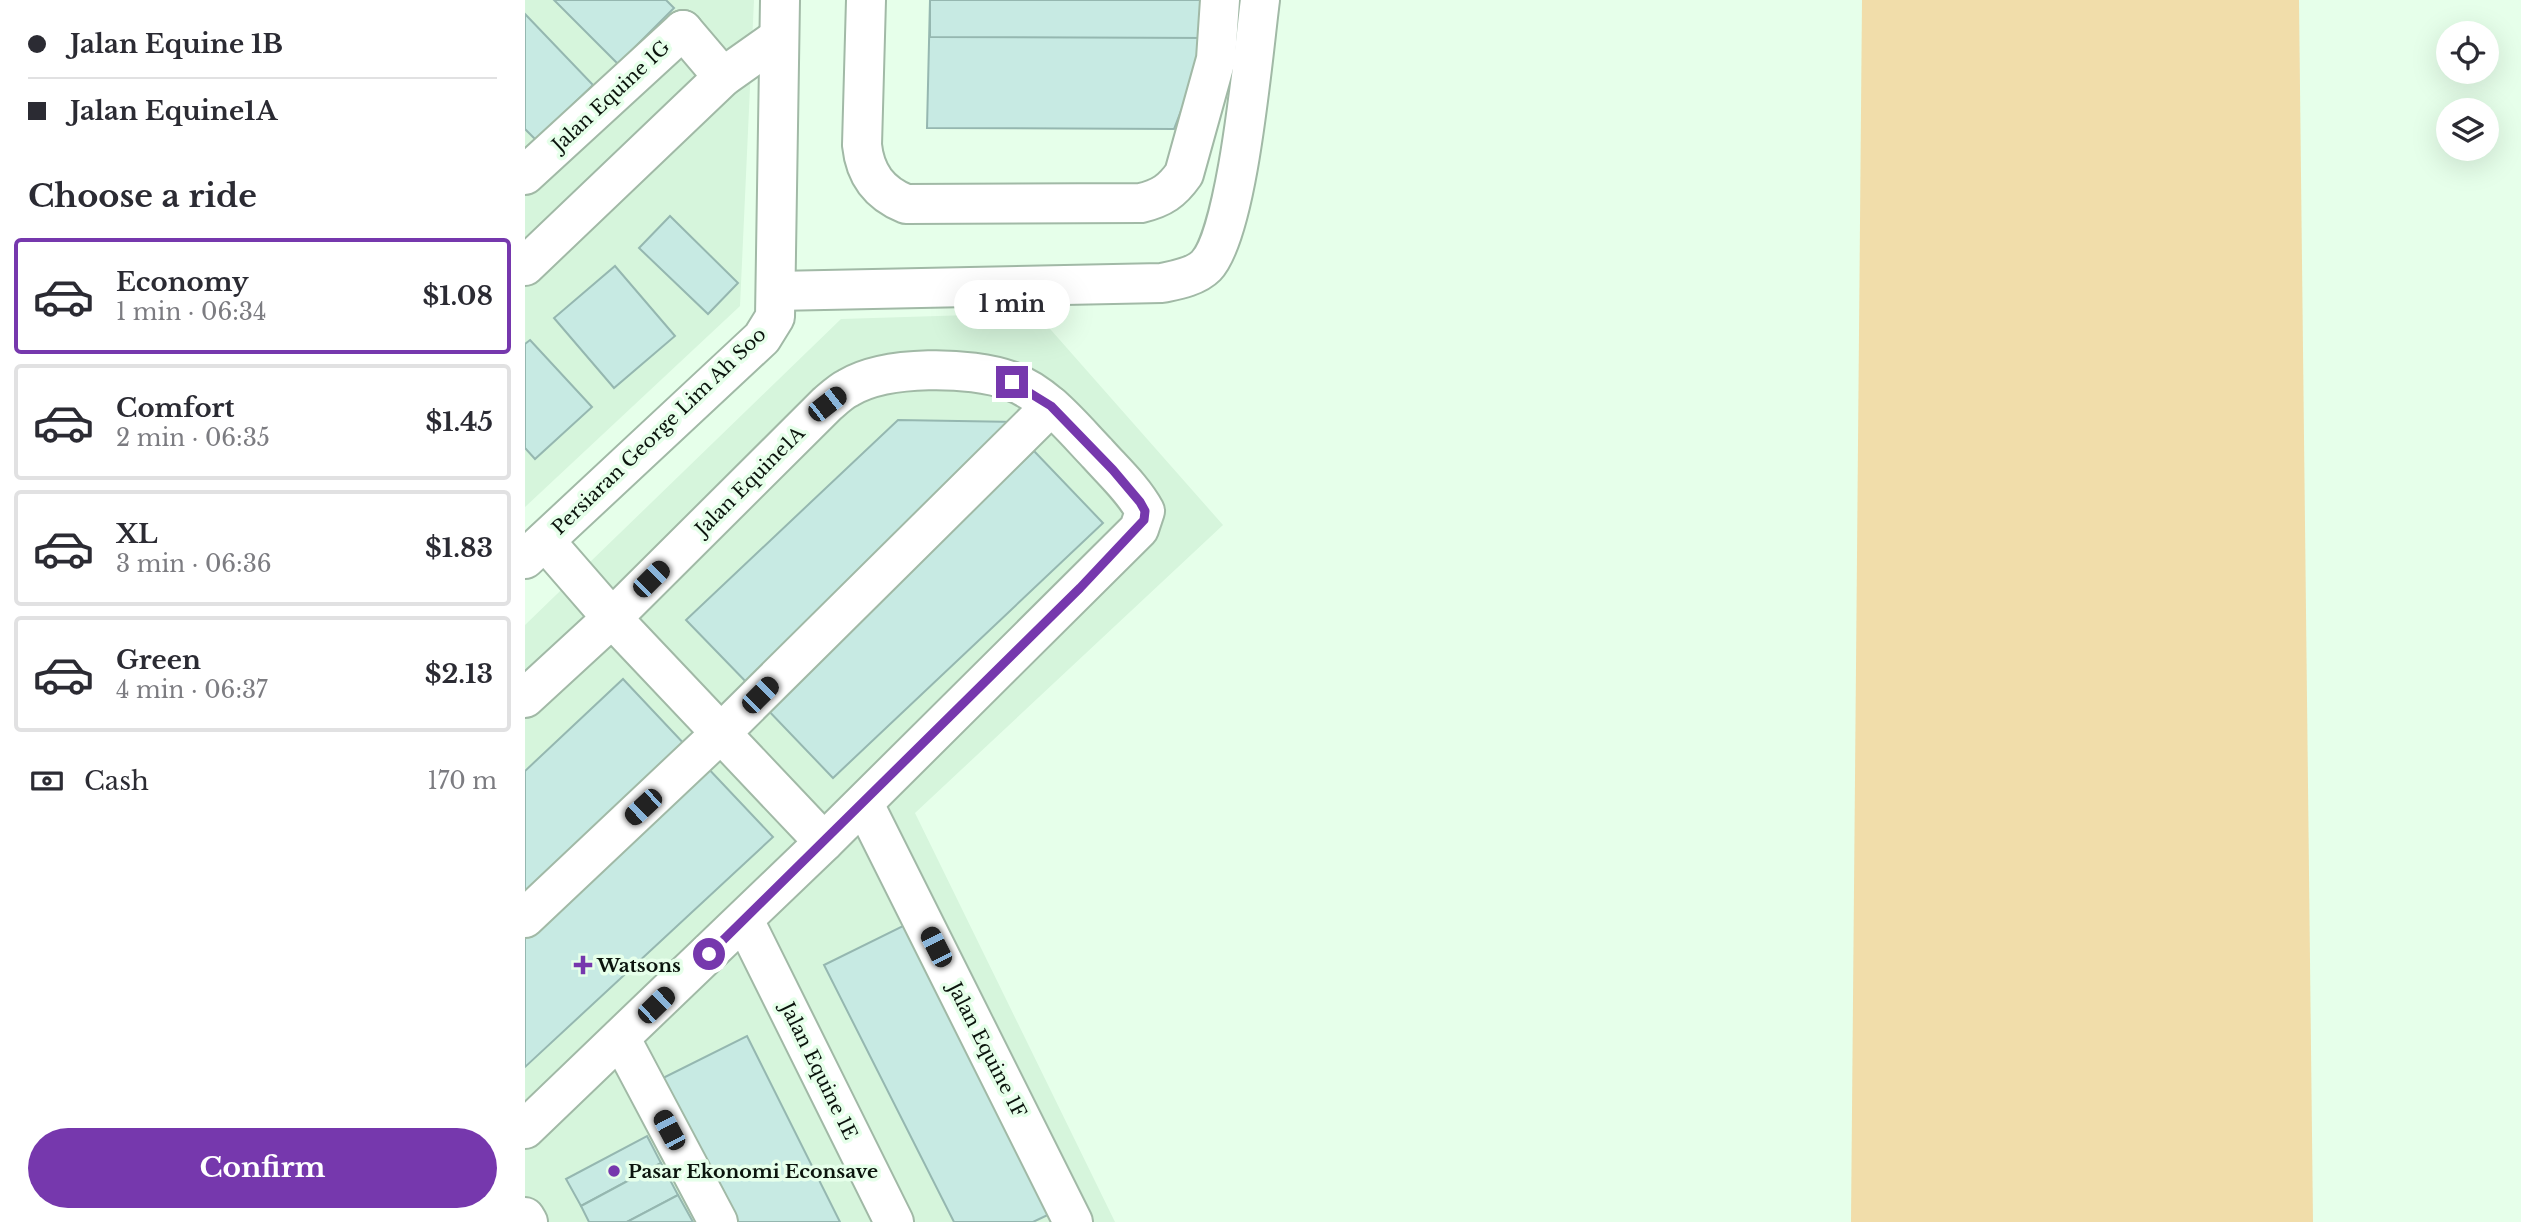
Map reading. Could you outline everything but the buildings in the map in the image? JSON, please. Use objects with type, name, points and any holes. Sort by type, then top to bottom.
[{"type":"street","name":"Persiaran George Lim Ah Soo","points":[[535,550],[762,338],[775,317],[780,0]]},
{"type":"street","points":[[866,0],[862,145],[864,165],[888,197],[906,204],[920,204],[1141,202],[1160,198],[1174,188],[1184,174],[1216,59],[1220,0]]},
{"type":"street","points":[[776,291],[1162,283],[1184,278],[1205,267],[1223,236],[1234,189],[1260,0]]},
{"type":"street","name":"Jalan Equine 1G","points":[[525,175],[684,15],[723,77]]},
{"type":"street","points":[[525,266],[723,77],[778,38]]},
{"type":"street","name":"Jalan Equine1A","points":[[525,698],[611,618],[827,404],[849,387],[885,374],[927,371],[978,373],[1012,382],[1051,406],[1113,470],[1145,511],[1139,529],[864,804]]},
{"type":"street","points":[[525,918],[722,733],[1051,406]]},
{"type":"street","points":[[535,550],[611,618],[824,842]]},
{"type":"street","points":[[525,1129],[864,804]]},
{"type":"street","name":"Jalan Equine 1F","points":[[864,804],[1062,1218]]},
{"type":"street","name":"Jalan Equine 1E","points":[[744,920],[894,1222]]},
{"type":"street","points":[[621,1039],[718,1222]]},
{"type":"street","points":[[525,1217],[528,1222]]},
{"type":"shaded area","points":[[525,0],[754,0],[740,306],[525,507]]},
{"type":"shaded area","points":[[1862,0],[2299,0],[2313,1222],[1851,1222]]},
{"type":"shaded area","points":[[1036,313],[1223,525],[915,813],[1115,1222],[525,1222],[525,625],[841,319]]},
{"type":"place","name":"Watsons","points":[[583,965]]},
{"type":"place","name":"Pasar Ekonomi Econsave","points":[[614,1171]]},
{"type":"route","points":[[709,954],[864,804],[1139,529],[1144,520],[1145,511],[1140,502],[1113,470],[1051,406],[1012,382]]}]
